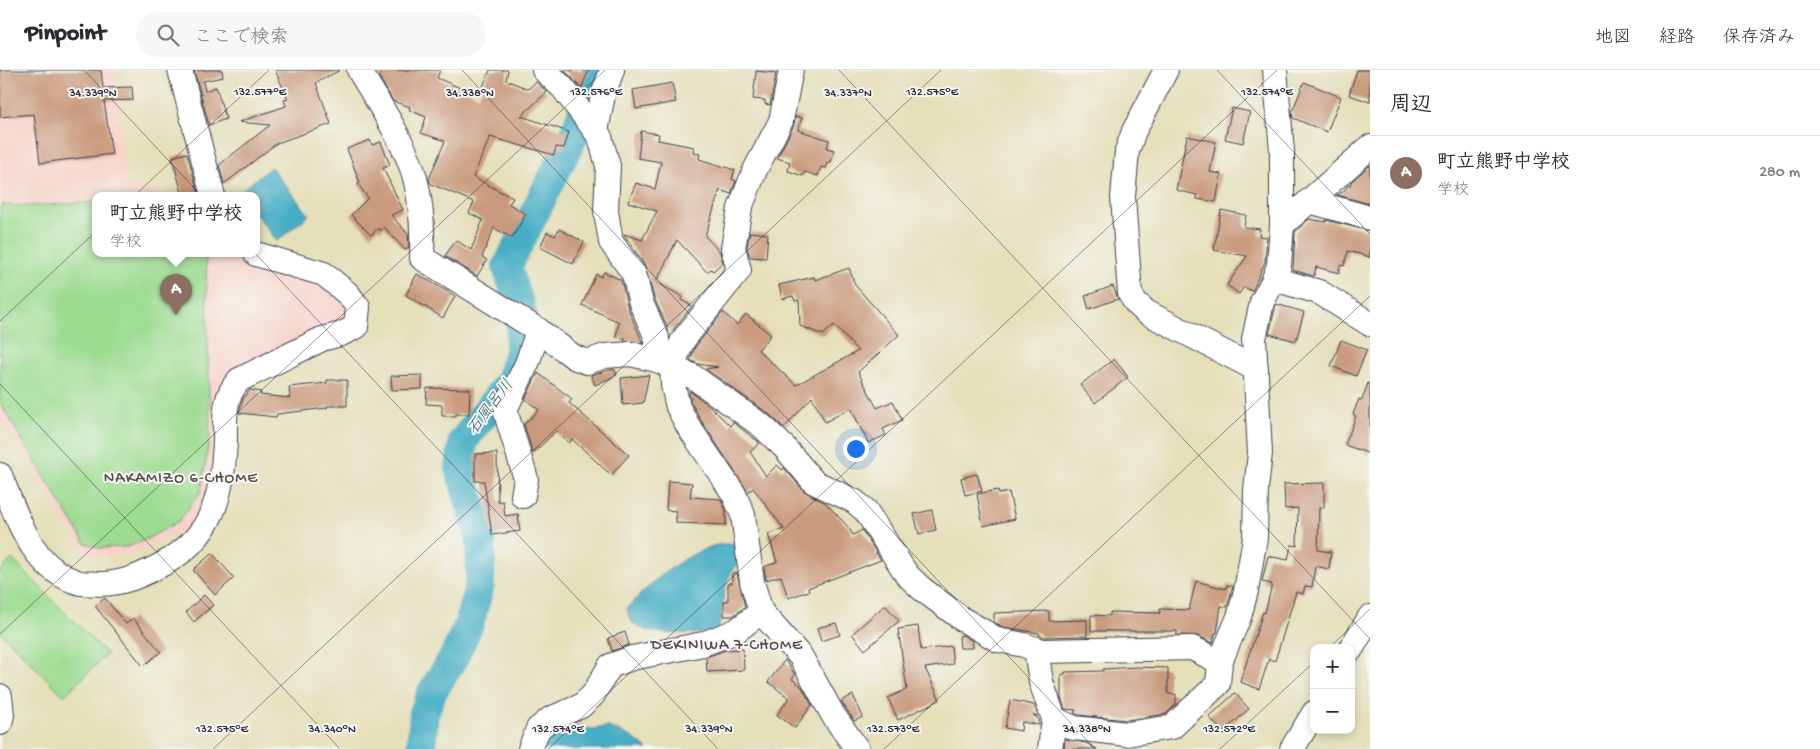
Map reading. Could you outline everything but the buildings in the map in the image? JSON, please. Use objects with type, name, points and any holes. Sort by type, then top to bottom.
[{"type":"street","points":[[180,70],[212,192]]},
{"type":"street","points":[[359,70],[403,148],[415,178],[423,222],[422,258],[536,329],[574,357],[587,362],[605,356],[630,354],[665,363],[709,387],[762,426],[784,447],[814,482],[866,510],[907,574],[922,589],[962,619],[998,640],[1042,651],[1192,648],[1220,662]]},
{"type":"street","points":[[544,70],[563,88],[600,137],[608,166],[606,211],[611,242],[634,274],[641,302],[657,338],[678,406],[688,426],[734,494],[744,515],[752,582],[761,612],[802,657],[833,715],[858,749]]},
{"type":"street","points":[[587,120],[603,95],[612,70]]},
{"type":"street","points":[[665,363],[739,270],[733,248],[740,208],[755,170],[781,121],[791,70]]},
{"type":"street","points":[[1166,70],[1134,130],[1126,151],[1123,197],[1130,294],[1136,304],[1146,312],[1256,369]]},
{"type":"street","points":[[1054,719],[1074,728],[1127,734],[1172,727],[1218,684],[1220,662],[1239,617],[1246,591],[1255,538],[1256,490],[1260,453],[1254,339],[1262,302],[1279,265],[1282,225],[1282,151],[1276,70]]},
{"type":"street","points":[[1282,225],[1370,147]]},
{"type":"street","points":[[1309,201],[1370,218]]},
{"type":"street","points":[[0,475],[5,508],[33,548],[51,568],[66,577],[82,583],[109,584],[125,581],[143,574],[184,551],[198,538],[208,523],[220,489],[224,460],[226,405],[231,390],[239,380],[322,339],[341,334],[356,327],[358,307],[348,294],[324,274],[260,255]]},
{"type":"street","points":[[1274,279],[1319,292],[1370,324]]},
{"type":"street","points":[[523,496],[526,479],[504,410],[528,361],[536,329]]},
{"type":"street","points":[[530,749],[538,729],[550,719],[581,706],[592,695],[610,666],[632,658],[703,644],[736,631],[761,612]]},
{"type":"street","points":[[1354,644],[1370,617]]},
{"type":"street","points":[[1036,649],[1041,682],[1054,719],[1050,749]]},
{"type":"street","points":[[0,696],[2,715],[0,723]]},
{"type":"street","points":[[1292,749],[1310,720]]},
{"type":"shaded area","points":[[0,70],[116,70],[126,184],[155,192],[92,192],[92,257],[246,257],[323,281],[348,300],[350,318],[228,378],[217,481],[202,513],[184,530],[141,552],[97,557],[83,550],[0,418]]},
{"type":"green space","points":[[92,202],[92,257],[206,258],[210,435],[201,491],[179,521],[145,540],[127,547],[100,548],[85,543],[0,403],[0,205],[27,206]]},
{"type":"green space","points":[[12,559],[107,654],[64,696],[0,632],[0,571]]},
{"type":"water","points":[[271,167],[309,215],[277,241],[260,219],[260,192],[240,192]]},
{"type":"water","points":[[738,543],[740,560],[734,567],[727,583],[719,627],[711,633],[682,634],[648,630],[633,623],[627,608],[644,590],[664,574],[685,559],[707,548]]},
{"type":"water","points":[[570,726],[592,729],[608,727],[632,737],[647,749],[536,749],[540,740]]},
{"type":"waterway","name":"石風呂川","points":[[421,749],[424,713],[432,692],[454,657],[469,624],[480,584],[481,539],[460,470],[463,441],[510,381],[519,353],[522,313],[507,267],[576,131],[597,70]]},
{"type":"place","name":"町立熊野中学校","points":[[176,315]]},
{"type":"district","name":"NAKAMIZO 6-CHOME","points":[[181,476]]},
{"type":"district","name":"DEKINIWA 7-CHOME","points":[[727,643]]}]
